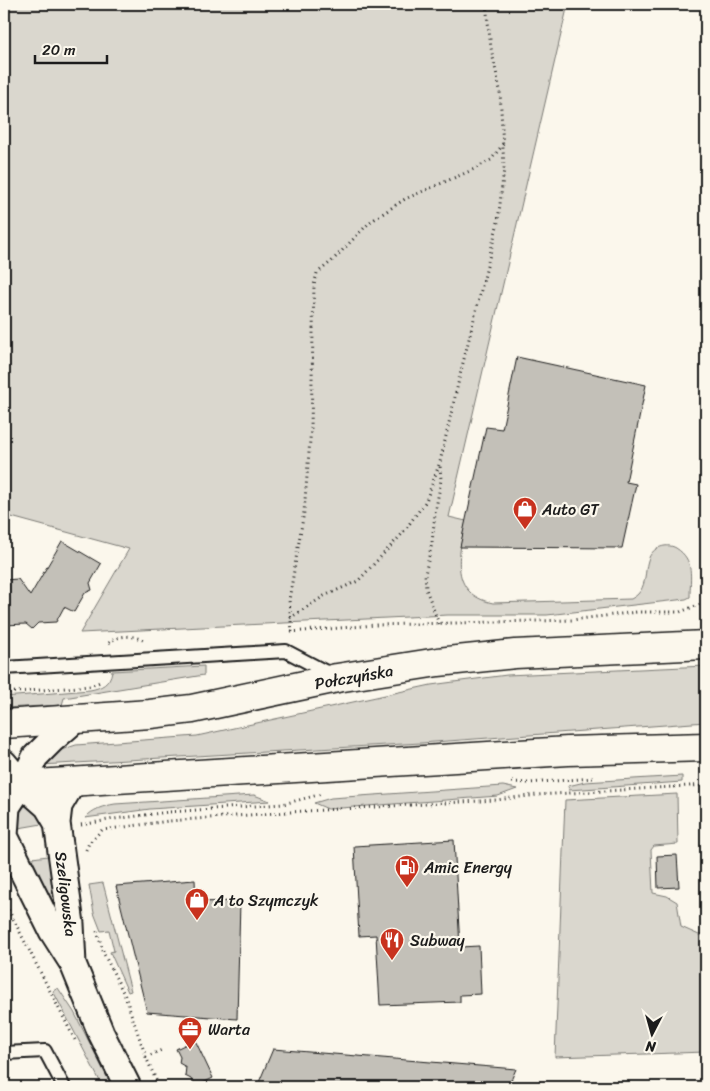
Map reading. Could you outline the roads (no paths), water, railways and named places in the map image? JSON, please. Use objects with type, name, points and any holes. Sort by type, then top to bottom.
[{"type":"main road","name":"Połczyńska","points":[[4,724],[150,714],[192,709],[337,678],[438,662],[515,654],[706,645]]},
{"type":"main road","points":[[13,785],[568,752],[706,747]]},
{"type":"street","name":"Szeligowska","points":[[76,719],[35,757],[13,785],[7,807],[4,835],[52,931],[73,964],[102,1033],[128,1087]]},
{"type":"street","name":"Szeligowska","points":[[4,763],[13,785],[47,806],[57,823]]},
{"type":"street","name":"Szeligowska","points":[[73,964],[71,924],[57,823],[59,806],[77,781]]},
{"type":"lane","points":[[4,668],[286,650],[337,678]]},
{"type":"lane","points":[[4,1053],[45,1051],[64,1087]]},
{"type":"place","name":"Auto GT","points":[[525,530]]},
{"type":"place","name":"Amic Energy","points":[[407,888]]},
{"type":"place","name":"A to Szymczyk","points":[[197,921]]},
{"type":"place","name":"Subway","points":[[392,961]]},
{"type":"place","name":"Warta","points":[[190,1050]]}]
